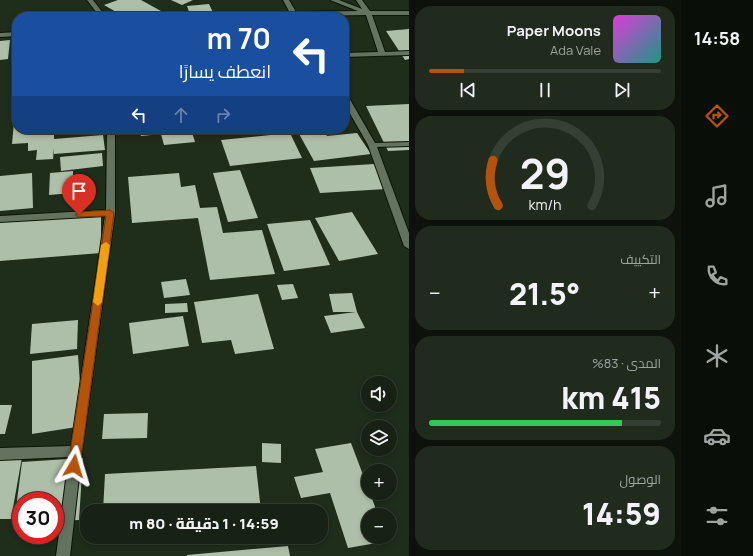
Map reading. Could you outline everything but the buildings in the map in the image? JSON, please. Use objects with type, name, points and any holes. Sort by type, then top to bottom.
[{"type":"street","points":[[90,0],[99,12]]},
{"type":"street","points":[[286,0],[293,12]]},
{"type":"street","points":[[333,0],[368,13]]},
{"type":"street","points":[[359,0],[368,13],[382,54]]},
{"type":"street","points":[[349,14],[409,13]]},
{"type":"street","points":[[0,35],[12,34]]},
{"type":"street","points":[[349,55],[409,53]]},
{"type":"street","points":[[349,105],[372,145],[409,246]]},
{"type":"street","points":[[63,556],[76,451],[110,213],[111,134]]},
{"type":"street","points":[[372,145],[409,144]]},
{"type":"street","points":[[0,219],[110,213]]},
{"type":"street","points":[[0,454],[76,451]]},
{"type":"slow traffic","points":[[98,302],[106,245]]},
{"type":"route","points":[[74,466],[110,213],[79,215]]}]
